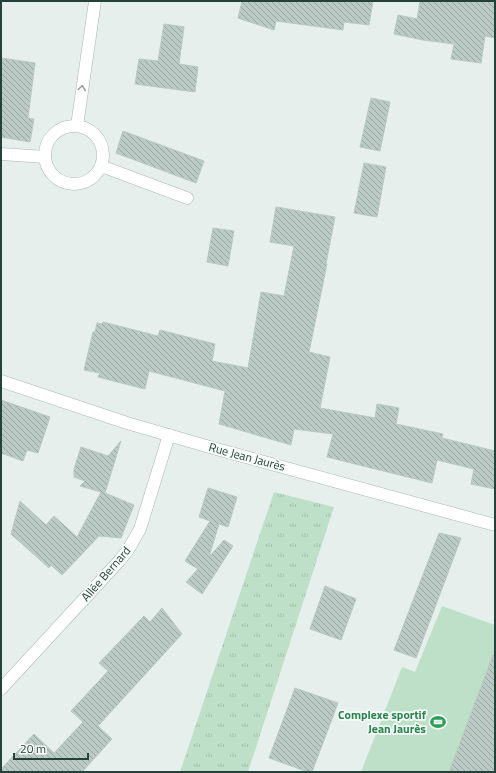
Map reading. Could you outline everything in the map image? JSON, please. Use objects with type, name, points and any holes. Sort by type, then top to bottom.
[{"type":"street","points":[[77,126],[95,1]]},
{"type":"street","points":[[77,126],[93,133],[102,149],[103,155],[101,166],[95,175],[88,181],[73,185],[62,182],[53,176],[47,167],[45,151],[48,141],[56,132],[77,126]]},
{"type":"street","points":[[1,154],[45,157]]},
{"type":"street","points":[[101,166],[187,198]]},
{"type":"street","name":"Rue Jean Jaurès","points":[[1,382],[127,423],[220,450],[495,525]]},
{"type":"street","name":"Allée Bernard","points":[[1,688],[128,550],[140,529],[170,435]]},
{"type":"green space","points":[[274,492],[334,507],[248,772],[180,772]]},
{"type":"green space","name":"Complexe sportif Jean Jaurès","points":[[442,606],[495,625],[495,772],[361,772],[402,667],[415,672]]},
{"type":"building","points":[[242,1],[373,1],[369,25],[344,22],[343,30],[276,21],[274,30],[238,18]]},
{"type":"building","points":[[420,1],[495,1],[495,38],[485,36],[481,63],[451,59],[454,44],[394,34],[398,15],[417,19]]},
{"type":"building","points":[[164,24],[184,27],[179,64],[198,67],[195,92],[135,84],[139,59],[158,61]]},
{"type":"building","points":[[1,58],[35,63],[28,118],[34,119],[30,142],[1,137]]},
{"type":"building","points":[[371,98],[390,102],[380,151],[360,147]]},
{"type":"building","points":[[123,131],[204,161],[196,183],[116,153]]},
{"type":"building","points":[[364,163],[386,167],[377,217],[354,213]]},
{"type":"building","points":[[276,207],[335,217],[309,352],[330,357],[320,408],[375,418],[377,404],[399,408],[396,424],[443,434],[442,438],[495,451],[495,489],[471,484],[474,469],[437,460],[432,483],[327,457],[333,434],[294,429],[291,445],[219,424],[225,391],[149,371],[145,389],[98,377],[100,373],[84,370],[93,332],[95,332],[97,323],[102,324],[103,322],[158,336],[160,330],[215,344],[212,361],[248,368],[261,292],[284,296],[294,246],[270,242]]},
{"type":"building","points":[[213,228],[234,231],[228,266],[207,262]]},
{"type":"building","points":[[1,400],[50,417],[38,453],[27,450],[23,461],[1,453]]},
{"type":"building","points":[[121,441],[105,493],[134,505],[121,538],[99,536],[62,575],[51,565],[49,568],[11,534],[20,501],[46,525],[54,516],[77,537],[101,492],[80,486],[85,481],[74,477],[74,469],[81,447],[108,456]]},
{"type":"building","points":[[208,488],[237,497],[228,527],[219,524],[209,557],[224,540],[233,546],[202,594],[186,582],[198,569],[185,561],[210,521],[199,517]]},
{"type":"building","points":[[439,533],[461,538],[416,658],[394,650]]},
{"type":"building","points":[[325,586],[356,599],[341,640],[310,629]]},
{"type":"building","points":[[162,608],[182,634],[98,726],[112,739],[82,772],[1,772],[1,769],[34,734],[54,753],[83,722],[71,711],[108,671],[99,663],[144,616],[150,622]]},
{"type":"building","points":[[493,655],[495,655],[495,772],[449,772]]},
{"type":"building","points":[[295,688],[338,703],[312,772],[308,772],[269,758]]},
{"type":"place","name":"Complexe sportif Jean Jaurès","points":[[438,722]]}]
